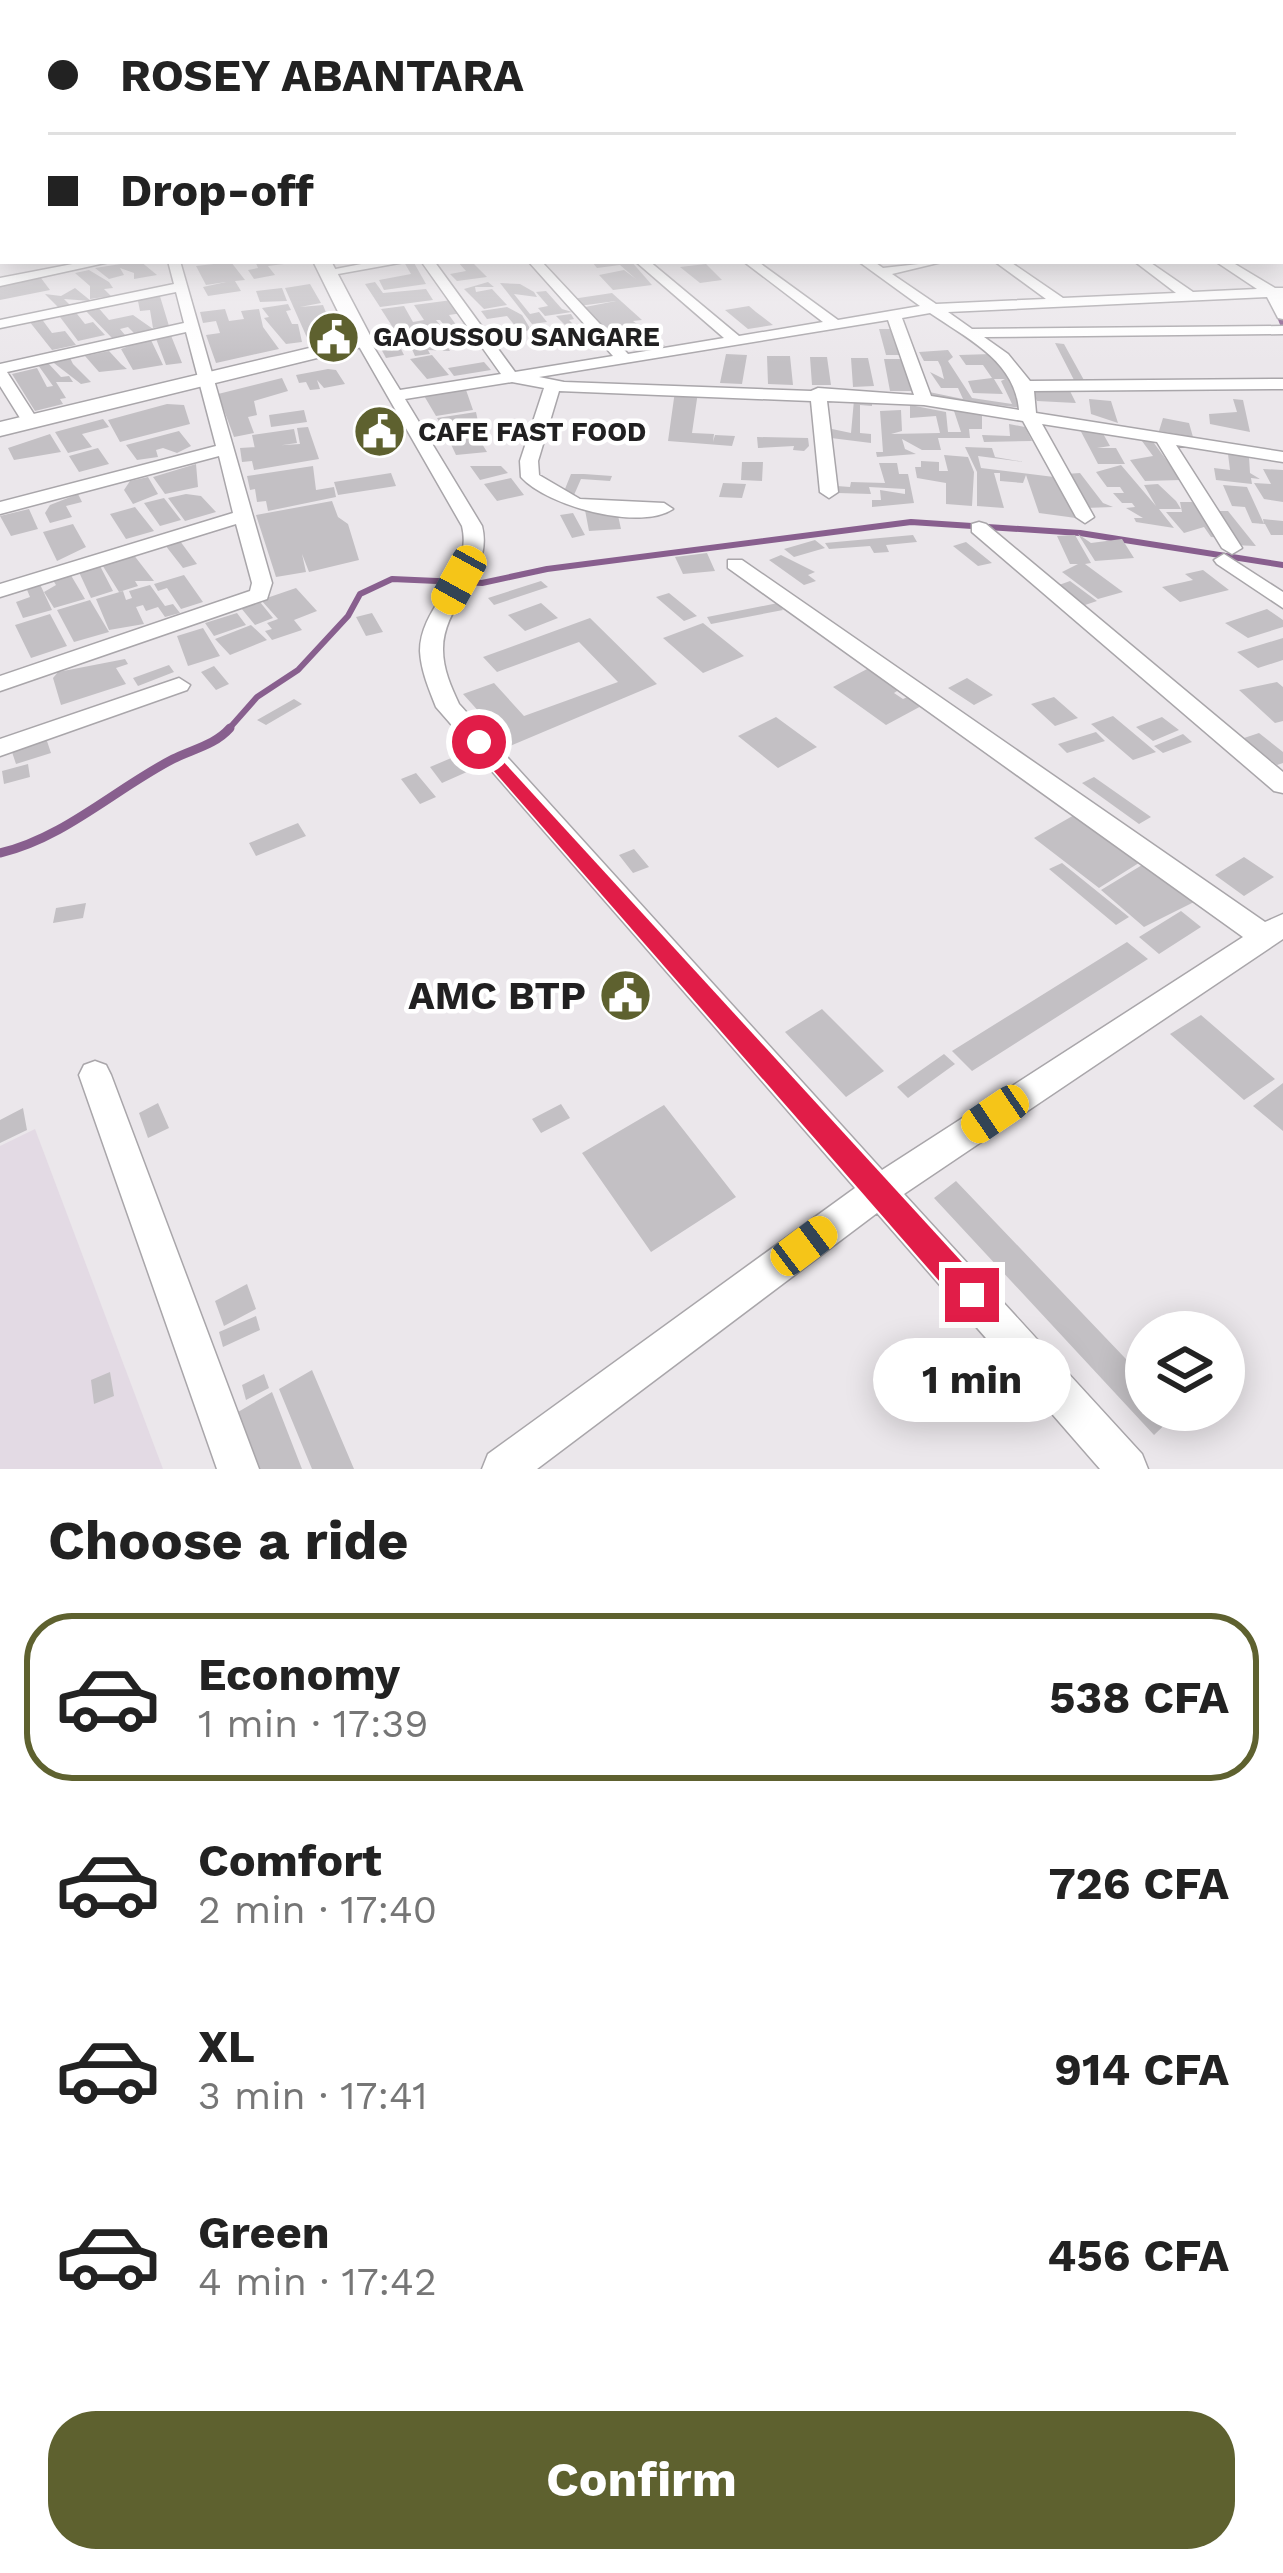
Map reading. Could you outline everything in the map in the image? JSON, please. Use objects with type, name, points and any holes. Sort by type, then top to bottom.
[{"type":"main road","points":[[0,429],[363,341],[325,266]]},
{"type":"street","points":[[0,282],[93,264]]},
{"type":"street","points":[[0,684],[260,596],[262,583],[175,264]]},
{"type":"street","points":[[325,266],[357,264]]},
{"type":"street","points":[[429,264],[511,377],[554,385],[818,392],[924,400],[1283,458]]},
{"type":"street","points":[[537,264],[625,359]]},
{"type":"street","points":[[644,264],[736,341]]},
{"type":"street","points":[[753,264],[837,326]]},
{"type":"street","points":[[869,264],[1003,357],[1025,386],[1028,414],[1085,517]]},
{"type":"street","points":[[881,272],[924,264]]},
{"type":"street","points":[[1004,264],[1060,303]]},
{"type":"street","points":[[1144,264],[1189,296]]},
{"type":"street","points":[[1226,264],[1277,292],[1283,315]]},
{"type":"street","points":[[0,324],[181,287]]},
{"type":"street","points":[[396,396],[930,309],[1277,292]]},
{"type":"street","points":[[894,316],[924,400]]},
{"type":"street","points":[[31,422],[0,372],[191,326]]},
{"type":"street","points":[[966,333],[1283,330]]},
{"type":"street","points":[[363,341],[472,526],[466,569],[428,648],[431,673],[448,707],[1127,1469]]},
{"type":"street","points":[[1025,386],[1283,384]]},
{"type":"street","points":[[554,385],[529,461],[530,477],[544,491],[583,506],[664,509]]},
{"type":"street","points":[[818,392],[829,491]]},
{"type":"street","points":[[1162,437],[1228,554],[1283,602]]},
{"type":"street","points":[[0,508],[225,449]]},
{"type":"street","points":[[0,591],[244,516]]},
{"type":"street","points":[[980,528],[1283,785]]},
{"type":"street","points":[[503,1469],[879,1191],[1274,931],[735,564]]},
{"type":"street","points":[[0,748],[179,685]]},
{"type":"street","points":[[95,1075],[238,1469]]},
{"type":"shaded area","points":[[35,1129],[163,1469],[0,1469],[0,1146]]},
{"type":"building","points":[[144,264],[157,275],[134,279],[134,273],[120,268],[124,275],[109,279],[95,268]]},
{"type":"building","points":[[233,264],[245,280],[235,281],[241,291],[208,296],[203,287],[226,282],[206,285],[196,266]]},
{"type":"building","points":[[256,264],[284,264],[268,266],[275,275],[254,279],[248,270],[258,268]]},
{"type":"building","points":[[405,264],[415,264],[426,284],[384,290],[379,280],[411,274]]},
{"type":"building","points":[[460,264],[474,264],[487,277],[457,281],[450,274],[466,271]]},
{"type":"building","points":[[594,264],[634,264],[652,285],[613,290],[599,275],[624,270],[636,279],[620,265],[597,268]]},
{"type":"building","points":[[706,264],[722,280],[700,283],[680,267]]},
{"type":"building","points":[[89,270],[109,282],[113,288],[104,289],[111,296],[90,299],[90,286],[75,273]]},
{"type":"building","points":[[41,278],[50,290],[0,300],[0,286]]},
{"type":"building","points":[[375,282],[383,293],[426,289],[433,300],[380,307],[365,284]]},
{"type":"building","points":[[488,282],[494,287],[475,287],[476,292],[492,289],[507,305],[484,309],[464,289]]},
{"type":"building","points":[[500,283],[520,284],[534,292],[537,297],[514,294],[530,314],[539,312],[547,322],[532,324]]},
{"type":"building","points":[[310,284],[321,303],[300,307],[323,305],[334,333],[308,340],[285,288]]},
{"type":"building","points":[[75,288],[91,301],[64,299],[70,305],[58,307],[45,294],[61,296]]},
{"type":"building","points":[[282,288],[287,301],[260,302],[256,291]]},
{"type":"building","points":[[546,291],[562,309],[572,312],[545,316],[538,308],[548,306],[536,292]]},
{"type":"building","points":[[159,293],[169,326],[153,328],[150,310],[140,311],[137,296]]},
{"type":"building","points":[[612,293],[642,320],[633,321],[665,346],[647,348],[636,331],[640,342],[632,347],[616,334],[630,349],[622,353],[580,308],[616,301],[579,306],[572,299]]},
{"type":"building","points":[[452,300],[462,313],[449,315],[467,340],[457,342],[436,320],[446,332],[401,340],[381,309],[404,306],[413,322],[424,320],[414,305]]},
{"type":"building","points":[[288,304],[291,310],[286,311],[292,324],[298,324],[302,342],[286,344],[264,318],[269,317],[262,308]]},
{"type":"building","points":[[96,305],[109,320],[133,315],[153,329],[134,333],[128,327],[120,329],[125,335],[112,338],[83,308]]},
{"type":"building","points":[[749,306],[773,325],[748,329],[725,310]]},
{"type":"building","points":[[507,307],[522,315],[531,330],[501,335],[498,331],[517,328],[507,316],[487,319],[481,311]]},
{"type":"building","points":[[225,309],[229,321],[244,319],[241,311],[259,309],[263,327],[279,349],[216,363],[206,335],[220,333],[216,321],[203,323],[200,312]]},
{"type":"building","points":[[74,310],[85,324],[93,322],[105,335],[78,341],[57,313]]},
{"type":"building","points":[[571,314],[574,319],[569,320],[584,335],[564,338],[557,331],[569,329],[556,316]]},
{"type":"building","points":[[41,318],[52,333],[65,331],[76,345],[52,350],[29,321]]},
{"type":"building","points":[[542,325],[551,335],[573,343],[548,347],[530,326]]},
{"type":"building","points":[[879,329],[896,329],[904,355],[886,355]]},
{"type":"building","points":[[392,331],[404,355],[386,358],[373,334]]},
{"type":"building","points":[[170,333],[182,363],[166,365],[155,336]]},
{"type":"building","points":[[442,336],[450,351],[428,350],[430,354],[415,356],[411,347],[415,345],[403,342]]},
{"type":"building","points":[[150,338],[163,365],[133,370],[121,349]]},
{"type":"building","points":[[1055,343],[1064,344],[1085,382],[1075,382]]},
{"type":"building","points":[[948,350],[953,357],[948,361],[972,398],[1012,404],[1001,381],[1005,379],[994,379],[1003,394],[973,393],[968,381],[992,378],[983,365],[966,365],[959,355],[991,354],[1001,361],[1023,408],[931,397],[929,392],[963,399],[958,388],[941,388],[930,372],[944,379],[938,361],[924,361],[919,352]]},
{"type":"building","points":[[109,351],[127,369],[99,372],[85,356]]},
{"type":"building","points":[[726,354],[747,355],[742,384],[720,383]]},
{"type":"building","points":[[432,355],[449,375],[427,379],[410,359]]},
{"type":"building","points":[[69,356],[91,382],[81,384],[50,360]]},
{"type":"building","points":[[767,356],[790,356],[793,385],[768,384]]},
{"type":"building","points":[[810,357],[827,357],[831,385],[812,385]]},
{"type":"building","points":[[851,358],[868,358],[874,386],[853,387]]},
{"type":"building","points":[[884,359],[904,359],[913,391],[890,391]]},
{"type":"building","points":[[484,362],[491,370],[454,376],[448,368]]},
{"type":"building","points":[[48,363],[73,382],[56,382],[66,398],[60,399],[63,404],[35,411],[12,374],[37,368],[47,387],[53,386],[38,365]]},
{"type":"building","points":[[336,370],[345,384],[324,388],[317,380],[320,389],[310,390],[296,375]]},
{"type":"building","points":[[282,378],[288,391],[254,401],[257,415],[248,417],[254,433],[234,437],[218,394]]},
{"type":"building","points":[[465,387],[473,410],[436,416],[423,394]]},
{"type":"building","points":[[1031,388],[1069,389],[1076,403],[1037,401]]},
{"type":"building","points":[[675,391],[698,392],[692,433],[714,434],[713,442],[715,435],[735,436],[732,446],[668,441]]},
{"type":"building","points":[[872,398],[872,406],[860,405],[860,433],[871,434],[871,443],[831,438],[832,429],[851,433],[854,400]]},
{"type":"building","points":[[1089,399],[1111,401],[1118,423],[1091,414]]},
{"type":"building","points":[[1233,399],[1243,400],[1250,432],[1210,424],[1209,414],[1237,412]]},
{"type":"building","points":[[167,404],[184,405],[190,424],[120,442],[108,420]]},
{"type":"building","points":[[910,405],[946,412],[948,432],[961,432],[954,411],[982,412],[982,429],[969,429],[970,438],[938,438],[941,450],[922,450],[902,439],[905,449],[916,454],[877,457],[876,452],[883,452],[880,411],[901,410],[902,431],[891,434],[940,433],[936,416],[910,418]]},
{"type":"building","points":[[304,410],[307,422],[271,427],[269,415]]},
{"type":"building","points":[[476,412],[480,431],[448,436],[437,418]]},
{"type":"building","points":[[1163,418],[1189,423],[1193,437],[1159,431]]},
{"type":"building","points":[[103,419],[109,427],[82,434],[92,447],[68,453],[55,432]]},
{"type":"building","points":[[1009,424],[1025,427],[1032,441],[984,442],[982,435],[1010,436]]},
{"type":"building","points":[[1078,426],[1101,430],[1110,446],[1097,448],[1116,448],[1125,464],[1098,464]]},
{"type":"building","points":[[308,427],[319,459],[254,470],[252,461],[242,462],[240,448],[300,444],[297,428]]},
{"type":"building","points":[[294,429],[297,443],[255,449],[252,435]]},
{"type":"building","points":[[179,431],[191,446],[177,453],[163,448],[156,450],[158,457],[137,460],[126,445]]},
{"type":"building","points":[[50,434],[61,452],[14,460],[8,448]]},
{"type":"building","points":[[476,434],[487,452],[456,455],[448,438]]},
{"type":"building","points":[[757,437],[808,438],[809,446],[804,451],[793,450],[794,446],[758,448]]},
{"type":"building","points":[[1139,437],[1151,439],[1181,480],[1145,481],[1130,460],[1153,456]]},
{"type":"building","points":[[965,447],[992,448],[995,457],[1024,462],[978,456],[981,468],[1054,477],[1076,518],[1039,513],[1026,475],[1023,483],[1000,481],[1000,473],[994,473],[1004,508],[977,506],[977,472]]},
{"type":"building","points":[[98,448],[109,464],[79,472],[69,456]]},
{"type":"building","points":[[1228,454],[1249,457],[1250,473],[1260,479],[1251,478],[1252,484],[1216,480],[1214,468],[1230,470]]},
{"type":"building","points":[[944,455],[968,457],[974,472],[972,506],[946,504],[946,483],[917,478],[915,467],[921,467],[921,461],[939,462],[939,471],[948,471]]},
{"type":"building","points":[[742,462],[763,462],[762,481],[741,480]]},
{"type":"building","points":[[879,463],[897,463],[899,474],[908,474],[914,503],[872,507],[872,500],[881,500],[880,490],[905,494],[905,489],[869,487],[871,494],[838,493],[837,486],[850,487],[851,482],[885,483]]},
{"type":"building","points":[[196,464],[198,487],[165,494],[153,477]]},
{"type":"building","points":[[1121,465],[1156,506],[1144,485],[1158,484],[1176,501],[1181,509],[1159,509],[1174,528],[1136,522],[1134,518],[1143,518],[1126,508],[1135,507],[1132,503],[1122,503],[1113,493],[1124,493],[1120,487],[1107,487],[1096,472]]},
{"type":"building","points":[[313,466],[316,490],[334,487],[336,497],[268,511],[266,501],[257,502],[255,489],[250,490],[247,476]]},
{"type":"building","points":[[470,466],[501,466],[508,473],[480,480]]},
{"type":"building","points":[[1263,469],[1283,470],[1283,502],[1264,499],[1254,483],[1271,484]]},
{"type":"building","points":[[391,473],[396,486],[338,495],[334,482]]},
{"type":"building","points":[[1080,473],[1103,503],[1113,507],[1085,508],[1066,474]]},
{"type":"building","points":[[571,474],[612,476],[610,481],[581,479],[574,495],[563,494]]},
{"type":"building","points":[[148,477],[158,494],[133,504],[124,490],[130,481]]},
{"type":"building","points":[[511,478],[524,495],[497,501],[484,484]]},
{"type":"building","points":[[723,483],[746,484],[742,498],[719,497]]},
{"type":"building","points":[[1223,485],[1247,487],[1264,524],[1252,523],[1245,507],[1232,506]]},
{"type":"building","points":[[78,494],[82,502],[66,506],[72,517],[50,523],[45,513],[50,505]]},
{"type":"building","points":[[201,496],[216,512],[185,521],[168,498]]},
{"type":"building","points":[[164,498],[181,520],[160,526],[144,503]]},
{"type":"building","points":[[332,501],[338,517],[348,524],[359,560],[309,572],[302,554],[306,572],[276,577],[256,515]]},
{"type":"building","points":[[1180,502],[1192,502],[1223,538],[1211,537],[1204,527],[1184,533],[1166,512],[1182,512]]},
{"type":"building","points":[[135,507],[154,531],[126,539],[110,514]]},
{"type":"building","points":[[29,509],[38,529],[11,536],[0,516]]},
{"type":"building","points":[[585,510],[617,511],[621,529],[589,531]]},
{"type":"building","points":[[1210,511],[1228,511],[1256,546],[1233,545]]},
{"type":"building","points":[[573,513],[585,535],[572,538],[560,515]]},
{"type":"building","points":[[1263,519],[1283,521],[1283,535],[1271,535]]},
{"type":"building","points":[[73,524],[86,547],[57,561],[43,532]]},
{"type":"building","points":[[1078,534],[1091,543],[1122,539],[1134,558],[1095,561]]},
{"type":"building","points":[[913,535],[917,542],[886,545],[889,552],[874,553],[870,546],[829,549],[825,543]]},
{"type":"building","points":[[1075,535],[1091,563],[1085,564],[1123,592],[1098,599],[1062,572],[1078,564],[1070,564],[1057,536]]},
{"type":"building","points":[[815,540],[825,548],[794,557],[784,549]]},
{"type":"building","points":[[180,541],[197,564],[183,568],[165,545]]},
{"type":"building","points":[[966,542],[992,563],[978,566],[953,546]]},
{"type":"building","points":[[707,553],[715,571],[683,574],[675,557]]},
{"type":"building","points":[[133,554],[154,581],[135,581],[138,586],[119,592],[101,563]]},
{"type":"building","points":[[781,555],[815,572],[808,575],[816,581],[804,585],[769,560]]},
{"type":"building","points":[[99,564],[113,591],[91,598],[78,570]]},
{"type":"building","points":[[1203,570],[1229,590],[1180,602],[1162,587],[1193,580],[1185,574]]},
{"type":"building","points":[[69,572],[85,599],[54,608],[44,592],[56,585],[51,577]]},
{"type":"building","points":[[184,575],[203,602],[181,609],[167,588],[158,591],[154,584]]},
{"type":"building","points":[[38,580],[52,610],[23,618],[16,602],[30,597],[25,585]]},
{"type":"building","points":[[541,581],[548,587],[494,605],[488,598]]},
{"type":"building","points":[[1070,581],[1097,601],[1085,605],[1059,585]]},
{"type":"building","points":[[150,585],[165,606],[173,604],[180,613],[165,617],[158,607],[146,611],[143,605],[136,607],[144,624],[109,630],[96,599],[123,591],[126,600],[132,598],[129,591]]},
{"type":"building","points":[[296,588],[317,611],[294,620],[302,630],[272,640],[265,631],[272,629],[267,623],[278,619],[261,600]]},
{"type":"building","points":[[669,593],[697,616],[684,621],[656,597]]},
{"type":"building","points":[[90,600],[109,632],[74,642],[57,610]]},
{"type":"building","points":[[260,602],[273,618],[255,625],[241,608]]},
{"type":"building","points":[[541,603],[558,618],[525,631],[508,615]]},
{"type":"building","points":[[778,603],[783,610],[711,624],[707,617]]},
{"type":"building","points":[[1267,609],[1283,620],[1283,627],[1248,638],[1225,623]]},
{"type":"building","points":[[237,613],[246,625],[214,636],[205,623]]},
{"type":"building","points":[[372,613],[383,632],[366,636],[356,617]]},
{"type":"building","points":[[50,614],[67,646],[31,658],[15,625]]},
{"type":"building","points":[[590,618],[657,684],[510,746],[463,694],[494,683],[524,716],[618,682],[579,642],[497,672],[483,657]]},
{"type":"building","points":[[703,623],[744,656],[703,673],[663,638]]},
{"type":"building","points":[[251,625],[267,640],[230,655],[215,639]]},
{"type":"building","points":[[203,628],[220,656],[188,666],[177,636]]},
{"type":"building","points":[[1283,638],[1283,660],[1258,668],[1237,652]]},
{"type":"building","points":[[125,659],[128,664],[116,668],[126,684],[61,705],[53,678],[58,672]]},
{"type":"building","points":[[169,665],[174,672],[138,686],[133,678]]},
{"type":"building","points":[[214,666],[229,684],[216,690],[201,672]]},
{"type":"building","points":[[869,668],[900,689],[894,693],[903,699],[912,695],[925,704],[886,725],[833,687]]},
{"type":"building","points":[[967,678],[993,695],[974,705],[948,688]]},
{"type":"building","points":[[1277,682],[1283,687],[1283,721],[1275,723],[1239,690]]},
{"type":"building","points":[[1054,697],[1078,718],[1055,726],[1031,704]]},
{"type":"building","points":[[294,699],[302,704],[266,725],[257,720]]},
{"type":"building","points":[[1113,716],[1156,752],[1133,760],[1091,724]]},
{"type":"building","points":[[776,717],[817,747],[778,768],[738,736]]},
{"type":"building","points":[[1162,717],[1179,730],[1153,741],[1136,727]]},
{"type":"building","points":[[1096,732],[1105,741],[1067,753],[1058,744]]},
{"type":"building","points":[[1259,733],[1283,752],[1283,763],[1277,765],[1244,738]]},
{"type":"building","points":[[1183,734],[1192,742],[1163,753],[1154,746]]},
{"type":"building","points":[[46,738],[51,753],[16,764],[11,749]]},
{"type":"building","points":[[456,756],[469,771],[442,783],[430,767]]},
{"type":"building","points":[[28,764],[30,777],[4,784],[2,771]]},
{"type":"building","points":[[416,773],[436,797],[420,804],[401,779]]},
{"type":"building","points":[[1094,777],[1151,817],[1139,824],[1082,783]]},
{"type":"building","points":[[1076,814],[1142,861],[1099,888],[1034,838]]},
{"type":"building","points":[[298,823],[306,836],[256,856],[249,843]]},
{"type":"building","points":[[634,849],[649,867],[633,873],[619,855]]},
{"type":"building","points":[[1244,857],[1274,877],[1244,896],[1215,875]]},
{"type":"building","points":[[1147,862],[1194,902],[1144,927],[1101,890]]},
{"type":"building","points":[[1062,863],[1129,917],[1116,925],[1049,869]]},
{"type":"building","points":[[86,903],[83,918],[53,923],[56,908]]},
{"type":"building","points":[[1181,911],[1201,927],[1159,954],[1139,937]]},
{"type":"building","points":[[1127,942],[1148,959],[972,1071],[952,1051]]},
{"type":"building","points":[[822,1009],[884,1071],[846,1097],[785,1032]]},
{"type":"building","points":[[1201,1015],[1275,1079],[1244,1100],[1170,1034]]},
{"type":"building","points":[[944,1054],[955,1064],[908,1098],[897,1087]]},
{"type":"building","points":[[1283,1083],[1283,1131],[1253,1106]]},
{"type":"building","points":[[158,1103],[169,1128],[148,1138],[139,1113]]},
{"type":"building","points":[[561,1104],[570,1118],[541,1133],[532,1119]]},
{"type":"building","points":[[664,1105],[736,1197],[651,1252],[582,1153]]},
{"type":"building","points":[[23,1108],[27,1130],[0,1143],[0,1120]]},
{"type":"building","points":[[956,1181],[1125,1358],[1125,1404],[934,1198]]},
{"type":"building","points":[[247,1284],[256,1309],[224,1326],[215,1301]]},
{"type":"building","points":[[256,1316],[260,1330],[223,1347],[219,1332]]},
{"type":"building","points":[[312,1370],[354,1469],[312,1469],[279,1389]]},
{"type":"building","points":[[110,1372],[114,1396],[94,1404],[91,1380]]},
{"type":"building","points":[[264,1374],[269,1388],[246,1400],[242,1385]]},
{"type":"building","points":[[272,1392],[302,1469],[258,1469],[238,1412]]},
{"type":"waterway","points":[[1276,309],[1283,326]]},
{"type":"waterway","points":[[227,731],[257,697],[298,670],[348,616],[360,594],[392,579],[482,583],[547,569],[911,522],[1080,533],[1283,565]]},
{"type":"waterway","points":[[227,731],[230,728]]},
{"type":"waterway","points":[[0,853],[68,825],[152,771],[227,731]]},
{"type":"place","name":"GAOUSSOU SANGARE","points":[[334,337]]},
{"type":"place","name":"CAFE FAST FOOD","points":[[379,432]]},
{"type":"place","name":"AMC BTP","points":[[625,995]]},
{"type":"route","points":[[479,742],[972,1295]]}]
